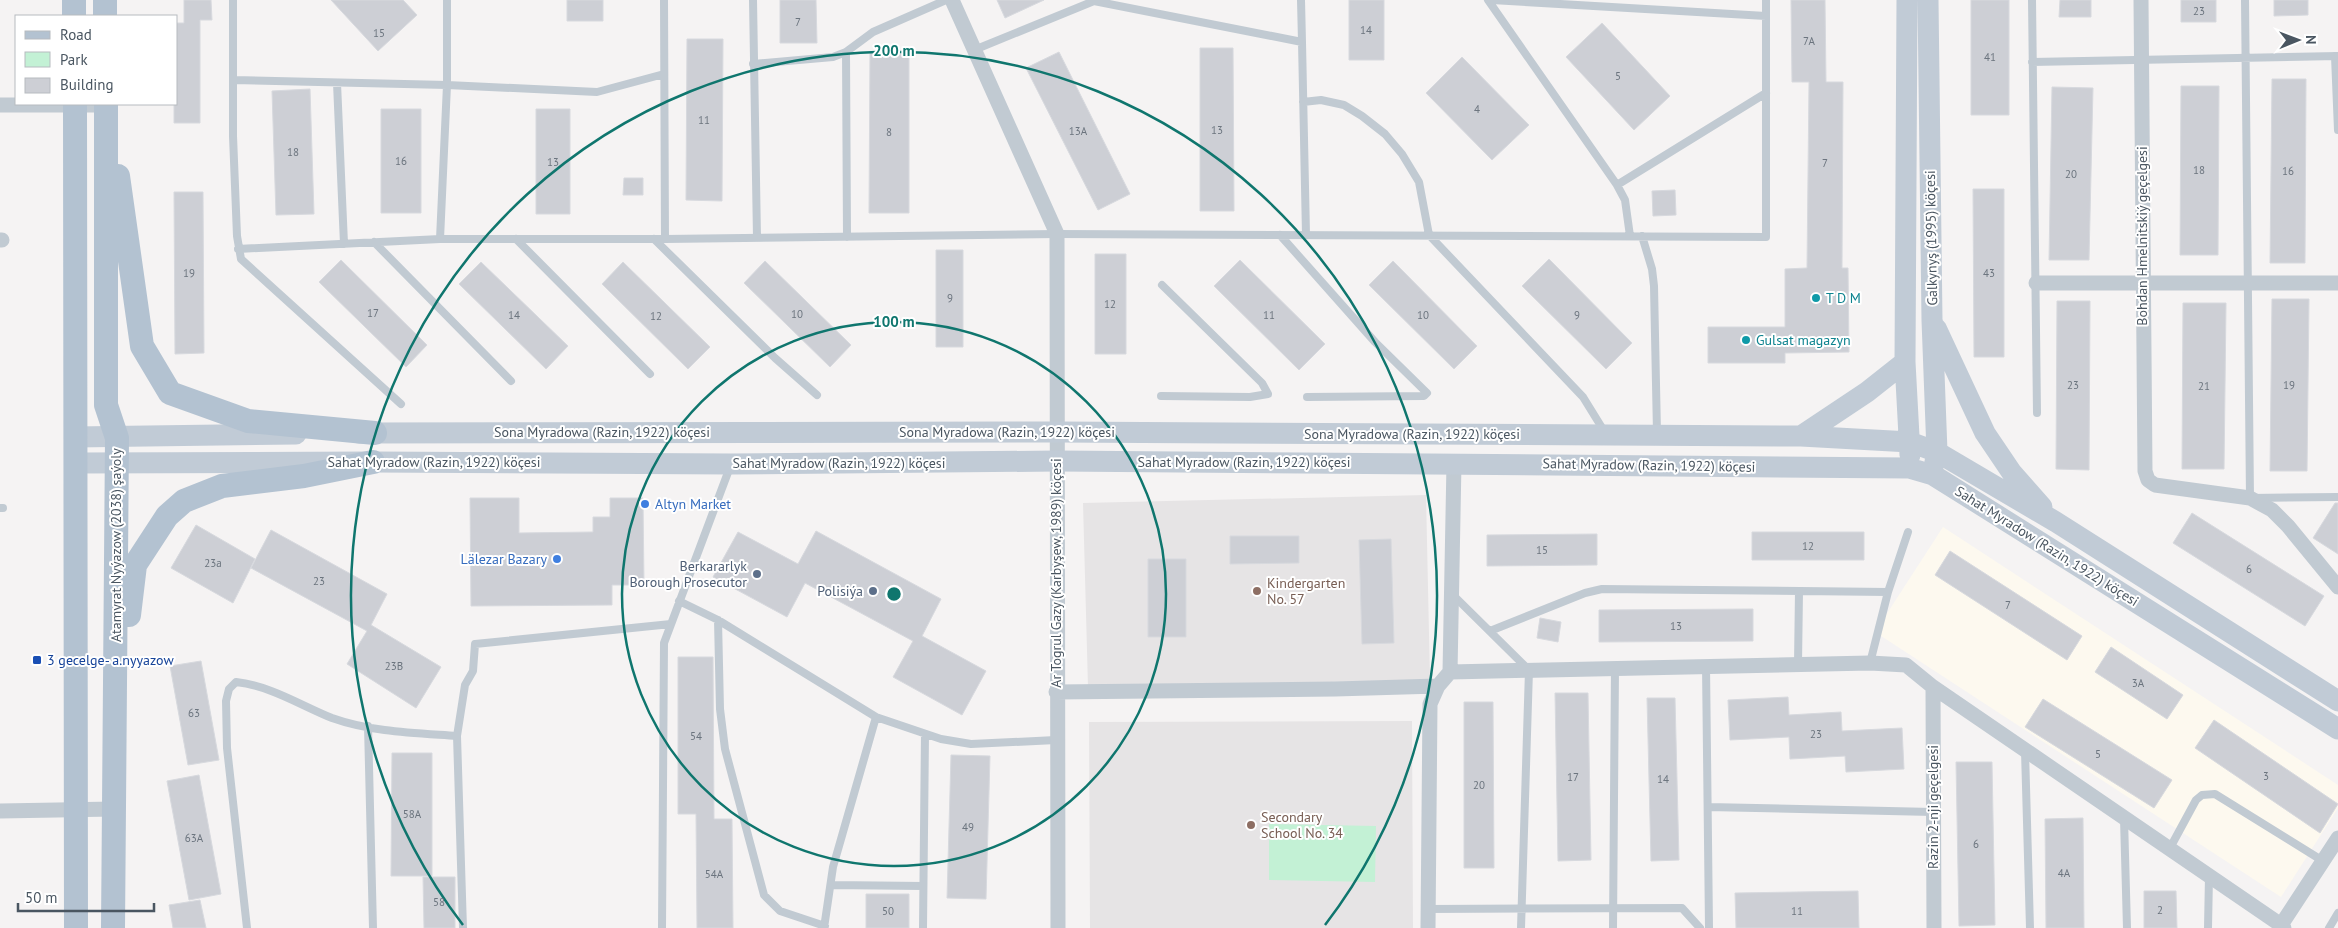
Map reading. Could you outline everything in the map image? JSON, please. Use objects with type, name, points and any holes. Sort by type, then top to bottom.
[{"type":"main road","points":[[74,0],[74,15]]},
{"type":"main road","points":[[105,0],[105,15]]},
{"type":"main road","name":"Galkynyş (1995) köçesi","points":[[1907,0],[1906,362],[1910,442],[1909,468]]},
{"type":"main road","name":"Galkynyş (1995) köçesi","points":[[1928,0],[1932,320],[1937,452],[1933,475]]},
{"type":"main road","points":[[74,105],[76,928]]},
{"type":"main road","points":[[106,105],[142,346],[170,393],[248,421],[375,433]]},
{"type":"main road","name":"Atamyrat Nyýazow (2038) şaýoly","points":[[106,105],[106,405],[116,438],[117,463],[113,928]]},
{"type":"main road","points":[[1932,320],[1985,433],[2012,473],[2056,522]]},
{"type":"main road","points":[[1801,436],[1867,392],[1906,362]]},
{"type":"main road","name":"Sona Myradowa (Razin, 1922) köçesi","points":[[75,437],[116,438],[375,433],[1057,432],[1801,436],[1910,442],[1937,452]]},
{"type":"main road","name":"Sahat Myradow (Razin, 1922) köçesi","points":[[1937,452],[2056,522],[2338,701]]},
{"type":"main road","name":"Sahat Myradow (Razin, 1922) köçesi","points":[[75,463],[731,464],[1057,461],[1909,468],[1933,475],[2338,729]]},
{"type":"main road","points":[[114,809],[130,600],[135,565],[167,516],[184,501],[222,486],[304,476],[373,462]]},
{"type":"street","name":"Ar Togrul Gazy (Karbyşew, 1989) köçesi","points":[[952,0],[1057,234],[1056,740],[1058,928]]},
{"type":"street","name":"Bohdan Hmelnitskiý geçelgesi","points":[[2141,0],[2145,471],[2148,480],[2155,485],[2250,498]]},
{"type":"street","points":[[0,105],[15,105]]},
{"type":"street","points":[[2036,283],[2338,283]]},
{"type":"street","points":[[1428,928],[1430,704],[1438,686],[1450,672],[1454,463]]},
{"type":"street","points":[[2250,498],[2272,510],[2288,526],[2338,587]]},
{"type":"street","points":[[1450,672],[1870,662],[1906,665],[1933,687],[2025,751],[2124,816],[2282,926],[2338,838]]},
{"type":"street","points":[[1056,692],[1438,686]]},
{"type":"street","name":"Razin 2-nji geçelgesi","points":[[1933,687],[1934,928]]},
{"type":"street","points":[[0,811],[114,809]]},
{"type":"lane","points":[[233,0],[233,136],[238,249],[241,259],[401,404]]},
{"type":"lane","points":[[440,239],[447,85],[447,0]]},
{"type":"lane","points":[[664,0],[665,240]]},
{"type":"lane","points":[[753,0],[757,238]]},
{"type":"lane","points":[[753,64],[833,57],[846,52],[873,32],[946,0]]},
{"type":"lane","points":[[1301,0],[1306,235]]},
{"type":"lane","points":[[1490,0],[1766,16]]},
{"type":"lane","points":[[1490,0],[1626,200],[1630,236]]},
{"type":"lane","points":[[238,249],[440,239],[665,240],[1057,234],[1766,237],[1766,0]]},
{"type":"lane","points":[[2032,0],[2037,413]]},
{"type":"lane","points":[[2245,0],[2250,498],[2338,497]]},
{"type":"lane","points":[[974,50],[1094,1],[1302,42]]},
{"type":"lane","points":[[846,52],[847,237]]},
{"type":"lane","points":[[2032,62],[2336,56],[2338,130]]},
{"type":"lane","points":[[233,80],[447,85],[597,92],[664,74]]},
{"type":"lane","points":[[337,83],[344,244]]},
{"type":"lane","points":[[1617,185],[1766,93]]},
{"type":"lane","points":[[1303,102],[1321,100],[1344,105],[1385,134],[1402,154],[1419,182],[1429,235],[1583,397],[1607,435]]},
{"type":"lane","points":[[1280,235],[1375,342],[1427,393],[1424,396],[1307,397]]},
{"type":"lane","points":[[1642,236],[1652,269],[1654,286],[1657,436]]},
{"type":"lane","points":[[516,239],[650,374]]},
{"type":"lane","points":[[654,239],[775,358],[817,395]]},
{"type":"lane","points":[[374,242],[511,381]]},
{"type":"lane","points":[[1161,396],[1250,397],[1268,394],[1262,383],[1162,286]]},
{"type":"lane","points":[[662,928],[662,667],[664,643],[731,464]]},
{"type":"lane","points":[[1870,662],[1888,592],[1908,532]]},
{"type":"lane","points":[[1490,631],[1602,589],[1888,592]]},
{"type":"lane","points":[[1798,664],[1799,591]]},
{"type":"lane","points":[[1452,594],[1529,670],[1521,928]]},
{"type":"lane","points":[[679,601],[718,620],[876,717],[941,740],[971,744],[1056,740]]},
{"type":"lane","points":[[718,620],[720,709],[726,749],[764,895],[780,911],[825,927],[833,867],[876,717]]},
{"type":"lane","points":[[463,928],[457,736],[465,685],[473,671],[475,644],[670,624]]},
{"type":"lane","points":[[1706,665],[1709,928]]},
{"type":"lane","points":[[1613,928],[1615,668]]},
{"type":"lane","points":[[247,928],[227,748],[226,701],[229,689],[236,682],[250,683],[291,698],[333,718],[380,729],[457,736]]},
{"type":"lane","points":[[368,726],[373,928]]},
{"type":"lane","points":[[922,928],[926,734]]},
{"type":"lane","points":[[2025,751],[2030,928]]},
{"type":"lane","points":[[2170,848],[2196,800],[2202,795],[2215,794],[2322,861]]},
{"type":"lane","points":[[1708,807],[1933,812]]},
{"type":"lane","points":[[2124,816],[2128,928]]},
{"type":"lane","points":[[2208,928],[2209,876]]},
{"type":"lane","points":[[831,885],[923,886]]},
{"type":"lane","points":[[1428,909],[1682,908],[1700,928]]},
{"type":"lane","points":[[2329,928],[2338,913]]},
{"type":"shaded area","name":"Kindergarten No. 57","points":[[1426,495],[1430,680],[1088,687],[1083,503]]},
{"type":"shaded area","points":[[1943,527],[2338,785],[2338,808],[2281,897],[1875,632]]},
{"type":"shaded area","name":"Secondary School No. 34","points":[[1412,721],[1413,928],[1090,928],[1089,722]]},
{"type":"green space","points":[[1269,824],[1376,826],[1375,882],[1269,880]]},
{"type":"building","points":[[184,0],[211,0],[212,20],[200,20],[200,123],[174,123],[174,105],[178,105],[178,23],[184,23]]},
{"type":"building","points":[[331,0],[403,0],[417,15],[378,51]]},
{"type":"building","points":[[567,0],[603,0],[603,21],[567,21]]},
{"type":"building","points":[[780,0],[816,0],[817,43],[780,43]]},
{"type":"building","points":[[997,0],[1044,0],[1005,18]]},
{"type":"building","points":[[1349,0],[1384,0],[1384,60],[1349,60]]},
{"type":"building","points":[[1791,0],[1825,0],[1826,82],[1843,82],[1842,268],[1848,268],[1849,352],[1785,353],[1785,363],[1708,363],[1708,327],[1785,327],[1785,269],[1807,268],[1809,82],[1792,82]]},
{"type":"building","points":[[1971,0],[2009,0],[2009,115],[1971,115]]},
{"type":"building","points":[[2060,0],[2091,0],[2091,17],[2059,17]]},
{"type":"building","points":[[2181,0],[2216,0],[2216,22],[2181,22]]},
{"type":"building","points":[[2274,0],[2308,0],[2308,15],[2274,16]]},
{"type":"building","points":[[1602,23],[1670,96],[1634,130],[1566,57]]},
{"type":"building","points":[[687,39],[723,39],[722,201],[686,200]]},
{"type":"building","points":[[1200,48],[1233,48],[1234,211],[1200,211]]},
{"type":"building","points":[[870,52],[909,52],[909,213],[869,213]]},
{"type":"building","points":[[1059,52],[1130,194],[1098,210],[1026,68]]},
{"type":"building","points":[[1462,57],[1529,125],[1492,160],[1426,93]]},
{"type":"building","points":[[2272,79],[2306,79],[2305,263],[2270,263]]},
{"type":"building","points":[[2181,86],[2219,86],[2218,255],[2180,255]]},
{"type":"building","points":[[2052,87],[2093,88],[2089,260],[2049,260]]},
{"type":"building","points":[[310,89],[314,214],[276,215],[272,91]]},
{"type":"building","points":[[381,109],[421,109],[421,213],[381,213]]},
{"type":"building","points":[[536,109],[570,109],[570,214],[536,214]]},
{"type":"building","points":[[624,178],[643,178],[643,195],[623,195]]},
{"type":"building","points":[[1973,189],[2004,189],[2004,357],[1974,357]]},
{"type":"building","points":[[1675,190],[1676,215],[1653,216],[1652,191]]},
{"type":"building","points":[[174,192],[203,192],[204,353],[175,354]]},
{"type":"building","points":[[936,250],[963,250],[963,347],[936,347]]},
{"type":"building","points":[[1095,254],[1126,254],[1126,354],[1095,354]]},
{"type":"building","points":[[1549,259],[1632,343],[1606,369],[1522,286]]},
{"type":"building","points":[[341,260],[427,345],[406,367],[319,282]]},
{"type":"building","points":[[1240,260],[1325,344],[1299,370],[1214,286]]},
{"type":"building","points":[[765,261],[851,345],[830,367],[744,283]]},
{"type":"building","points":[[1393,261],[1477,346],[1454,369],[1369,285]]},
{"type":"building","points":[[481,262],[568,346],[546,369],[459,284]]},
{"type":"building","points":[[623,262],[710,347],[688,369],[602,284]]},
{"type":"building","points":[[2272,299],[2309,299],[2307,471],[2270,471]]},
{"type":"building","points":[[2057,301],[2090,301],[2089,470],[2056,469]]},
{"type":"building","points":[[2183,303],[2226,303],[2224,469],[2182,469]]},
{"type":"building","name":"Lälezar Bazary","points":[[470,498],[519,498],[519,533],[593,532],[593,517],[610,517],[610,498],[643,498],[644,585],[612,585],[612,605],[471,606]]},
{"type":"building","points":[[2335,503],[2338,503],[2338,554],[2313,538]]},
{"type":"building","points":[[2192,513],[2324,596],[2305,626],[2173,543]]},
{"type":"building","points":[[196,525],[255,559],[233,603],[171,568]]},
{"type":"building","points":[[271,530],[387,594],[371,625],[441,667],[416,708],[347,664],[367,631],[251,568]]},
{"type":"building","points":[[816,531],[941,599],[922,636],[986,671],[962,715],[893,677],[913,641],[805,583],[787,617],[713,577],[738,532],[798,564]]},
{"type":"building","points":[[1752,532],[1864,532],[1864,560],[1752,560]]},
{"type":"building","points":[[1597,534],[1597,565],[1487,566],[1487,535]]},
{"type":"building","points":[[1230,536],[1299,536],[1299,563],[1230,564]]},
{"type":"building","points":[[1391,539],[1394,643],[1362,644],[1359,540]]},
{"type":"building","points":[[1950,551],[2082,636],[2067,660],[1935,575]]},
{"type":"building","points":[[1148,559],[1186,559],[1186,637],[1148,637]]},
{"type":"building","points":[[1753,609],[1753,641],[1599,642],[1599,610]]},
{"type":"building","points":[[1540,618],[1561,622],[1558,642],[1537,638]]},
{"type":"building","points":[[2111,647],[2183,695],[2167,719],[2095,672]]},
{"type":"building","points":[[678,657],[713,657],[714,819],[732,819],[733,928],[697,928],[696,814],[678,814]]},
{"type":"building","points":[[201,661],[219,760],[188,765],[170,666]]},
{"type":"building","points":[[1555,693],[1588,693],[1591,860],[1558,861]]},
{"type":"building","points":[[1788,697],[1789,715],[1841,712],[1842,731],[1902,728],[1904,769],[1846,772],[1845,756],[1790,759],[1789,737],[1730,740],[1728,700]]},
{"type":"building","points":[[1647,698],[1675,698],[1679,860],[1651,861]]},
{"type":"building","points":[[2043,699],[2172,780],[2154,808],[2025,727]]},
{"type":"building","points":[[1464,702],[1493,702],[1494,868],[1464,868]]},
{"type":"building","points":[[2214,720],[2338,804],[2320,833],[2195,748]]},
{"type":"building","points":[[392,753],[432,753],[432,876],[391,876]]},
{"type":"building","points":[[951,755],[990,756],[986,899],[947,898]]},
{"type":"building","points":[[1956,762],[1992,762],[1995,925],[1959,926]]},
{"type":"building","points":[[199,775],[221,894],[189,900],[167,781]]},
{"type":"building","points":[[2083,818],[2084,928],[2046,928],[2045,819]]},
{"type":"building","points":[[423,877],[455,877],[455,928],[424,928]]},
{"type":"building","points":[[1858,891],[1859,928],[1736,928],[1735,893]]},
{"type":"building","points":[[2144,891],[2176,891],[2177,928],[2144,928]]},
{"type":"building","points":[[866,894],[909,894],[909,928],[866,928]]},
{"type":"building","points":[[200,900],[206,928],[173,928],[169,905]]},
{"type":"place","name":"T D M","points":[[1816,298]]},
{"type":"place","name":"Gulsat magazyn","points":[[1746,340]]},
{"type":"place","name":"Altyn Market","points":[[645,504]]},
{"type":"place","name":"Lälezar Bazary","points":[[557,559]]},
{"type":"place","name":"Berkararlyk Borough Prosecutor","points":[[757,574]]},
{"type":"place","name":"Polisiýa","points":[[873,591]]},
{"type":"place","name":"Kindergarten No. 57","points":[[1257,591]]},
{"type":"place","name":"3 gecelge- a.nyyazow","points":[[37,660]]},
{"type":"place","name":"Secondary School No. 34","points":[[1251,825]]}]
